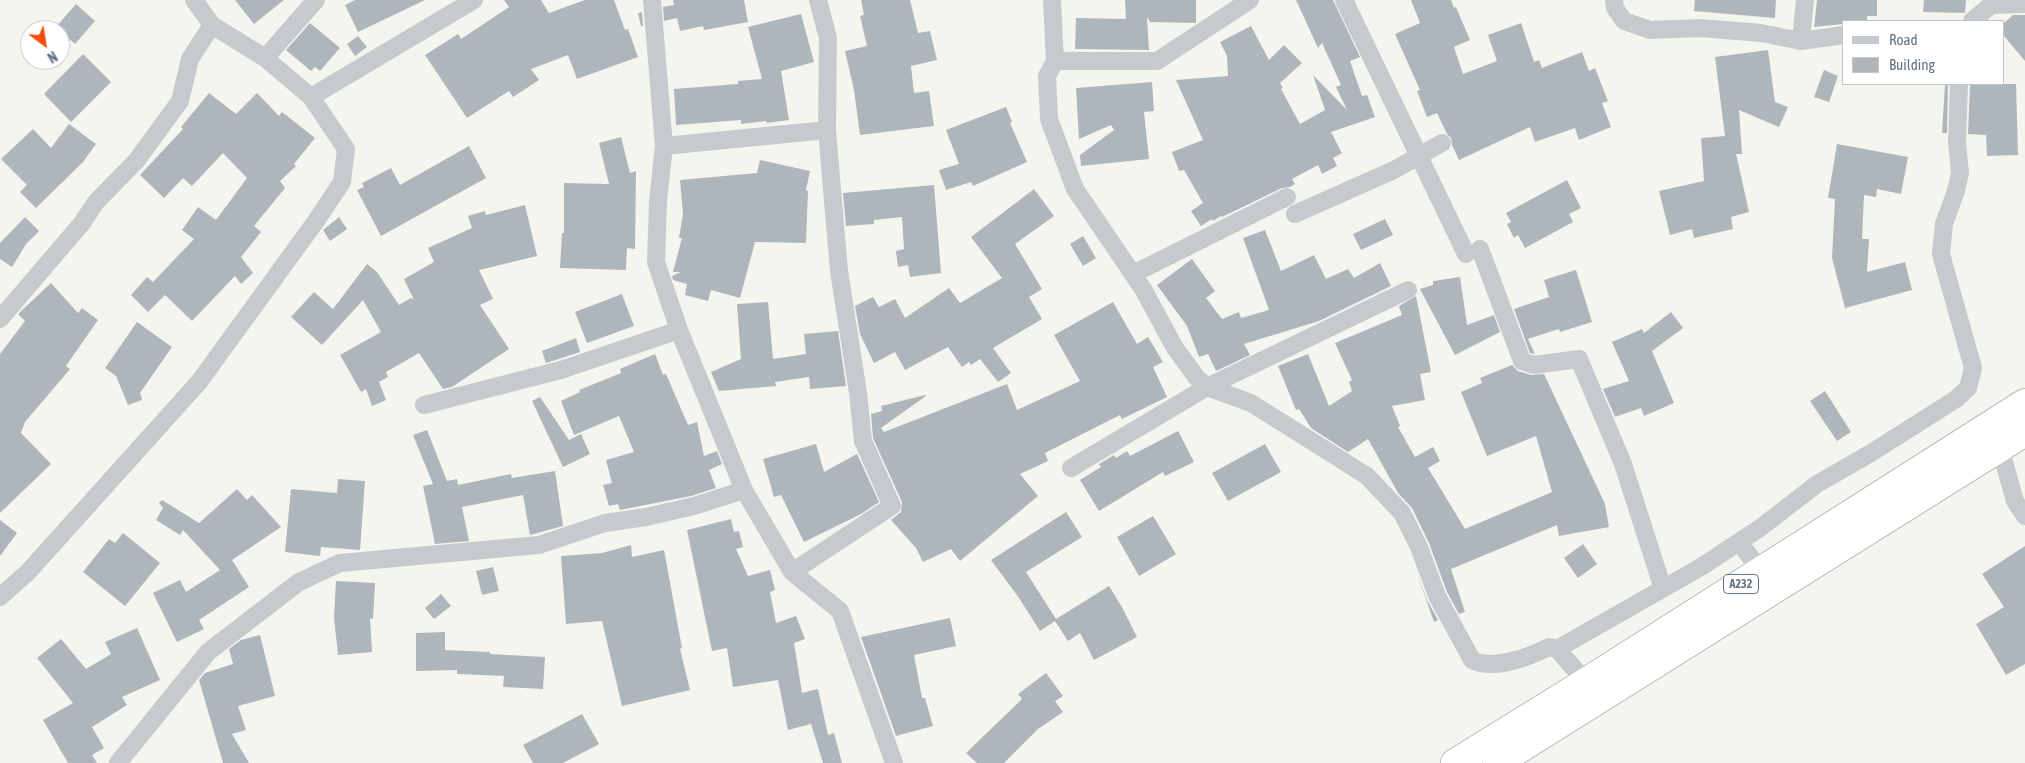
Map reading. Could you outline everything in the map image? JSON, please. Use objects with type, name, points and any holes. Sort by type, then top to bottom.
[{"type":"highway","name":"A232","points":[[1497,763],[1675,638],[1761,571],[2025,402]]},
{"type":"highway","name":"A232","points":[[1455,763],[1586,682],[1675,638],[2025,432]]},
{"type":"street","points":[[0,597],[28,572],[198,382],[316,221],[342,182],[346,150],[311,97],[265,58],[212,25],[194,0]]},
{"type":"street","points":[[265,58],[316,0]]},
{"type":"street","points":[[311,97],[474,0]]},
{"type":"street","points":[[652,0],[664,146],[658,201],[656,262],[679,330],[744,490],[792,572],[840,611],[894,763]]},
{"type":"street","points":[[792,572],[892,506],[863,441],[858,393],[839,271],[827,130],[828,38],[818,0]]},
{"type":"street","points":[[1052,0],[1055,61],[1047,76],[1049,119],[1075,189],[1143,289],[1175,348],[1197,378],[1207,387],[1251,403],[1367,476],[1402,513],[1419,547],[1437,596],[1472,660],[1481,665],[1491,665],[1532,656],[1549,647],[1557,649],[1586,682]]},
{"type":"street","points":[[1055,61],[1157,61],[1250,0]]},
{"type":"street","points":[[1344,0],[1419,157],[1473,251],[1522,361],[1534,365],[1579,359],[1623,464],[1663,589]]},
{"type":"street","points":[[1614,0],[1615,8],[1624,21],[1650,30],[1700,28],[1761,33],[1801,41],[1842,35]]},
{"type":"street","points":[[1801,41],[1805,0]]},
{"type":"street","points":[[1973,20],[1992,2],[2025,4]]},
{"type":"street","points":[[0,320],[82,223],[96,202],[137,160],[180,101],[190,59],[212,25]]},
{"type":"street","points":[[1557,649],[1663,589],[1739,542],[1817,484],[1956,399],[1968,388],[1973,368],[1941,254],[1944,224],[1956,191],[1960,173],[1957,142],[1959,85]]},
{"type":"street","points":[[664,146],[827,130]]},
{"type":"street","points":[[1295,214],[1394,170],[1442,144]]},
{"type":"street","points":[[1133,274],[1287,197]]},
{"type":"street","points":[[1071,468],[1207,387],[1408,290]]},
{"type":"street","points":[[424,405],[561,370],[679,330]]},
{"type":"street","points":[[2000,448],[2015,501],[2025,516]]},
{"type":"street","points":[[118,763],[208,652],[299,582],[340,563],[539,545],[604,523],[646,517],[694,506],[744,490]]},
{"type":"street","points":[[1739,542],[1761,571]]},
{"type":"building","points":[[235,0],[284,0],[254,24]]},
{"type":"building","points":[[355,0],[425,0],[358,32],[345,5]]},
{"type":"building","points":[[504,0],[541,0],[549,13],[585,0],[614,0],[625,30],[628,29],[638,57],[577,79],[568,55],[531,69],[539,80],[513,97],[509,91],[467,118],[425,55],[458,34],[461,39],[509,7]]},
{"type":"building","points":[[673,0],[744,0],[748,22],[704,30],[703,26],[680,31],[677,18],[664,21],[663,7],[674,5]]},
{"type":"building","points":[[861,0],[910,0],[918,33],[930,31],[937,60],[911,66],[914,93],[929,91],[934,126],[860,135],[854,90],[845,51],[867,46],[860,16],[864,15]]},
{"type":"building","points":[[1125,0],[1196,0],[1196,23],[1150,22],[1147,17],[1149,50],[1075,49],[1076,18],[1126,19]]},
{"type":"building","points":[[1296,0],[1333,0],[1360,57],[1350,61],[1362,96],[1367,95],[1375,117],[1331,132],[1342,153],[1333,158],[1337,166],[1322,174],[1318,165],[1292,179],[1295,184],[1290,187],[1282,188],[1213,221],[1212,219],[1201,226],[1191,211],[1203,203],[1184,170],[1179,171],[1172,152],[1203,140],[1176,80],[1228,76],[1227,56],[1220,42],[1251,26],[1269,60],[1284,45],[1302,63],[1280,83],[1283,88],[1281,89],[1300,124],[1325,110],[1313,75],[1347,110],[1336,87],[1341,85],[1322,43],[1318,48]]},
{"type":"building","points":[[1411,0],[1451,0],[1454,8],[1456,7],[1470,40],[1454,47],[1463,74],[1497,61],[1488,35],[1521,23],[1534,62],[1539,60],[1542,68],[1582,52],[1589,71],[1595,68],[1608,101],[1602,103],[1611,127],[1579,140],[1575,128],[1535,142],[1530,127],[1459,160],[1451,138],[1447,134],[1437,113],[1427,117],[1417,91],[1420,90],[1395,34],[1420,23]]},
{"type":"building","points":[[1695,0],[1776,0],[1775,18],[1694,11]]},
{"type":"building","points":[[1817,0],[1877,0],[1877,16],[1867,16],[1867,20],[1842,20],[1842,24],[1814,27]]},
{"type":"building","points":[[1924,0],[1966,0],[1965,13],[1923,12]]},
{"type":"building","points":[[76,4],[95,21],[75,44],[70,40],[70,20],[62,20]]},
{"type":"building","points":[[642,12],[643,26],[641,26],[638,13]]},
{"type":"building","points":[[801,14],[814,62],[781,71],[789,120],[741,124],[741,120],[676,125],[674,89],[738,84],[738,81],[762,79],[748,27]]},
{"type":"building","points":[[2013,15],[2025,15],[2025,61],[2005,37],[2005,22]]},
{"type":"building","points":[[310,23],[340,48],[320,71],[315,67],[311,71],[286,50]]},
{"type":"building","points":[[358,36],[367,47],[355,56],[347,44]]},
{"type":"building","points":[[1768,50],[1775,102],[1788,107],[1779,127],[1739,110],[1742,154],[1736,154],[1749,212],[1731,217],[1733,229],[1694,238],[1692,229],[1670,235],[1659,191],[1704,181],[1701,138],[1725,136],[1715,57]]},
{"type":"building","points":[[83,54],[111,82],[71,122],[44,94],[67,70],[70,70],[70,67]]},
{"type":"building","points":[[1824,70],[1838,76],[1829,102],[1814,97]]},
{"type":"building","points":[[1152,82],[1154,111],[1144,112],[1149,159],[1081,166],[1080,155],[1114,130],[1111,125],[1079,139],[1076,88]]},
{"type":"building","points":[[2016,84],[2018,155],[1987,156],[1986,135],[1968,134],[1970,85]]},
{"type":"building","points":[[1945,85],[1948,85],[1947,133],[1942,133]]},
{"type":"building","points":[[209,93],[236,114],[257,93],[279,116],[282,112],[315,138],[294,164],[296,166],[280,181],[285,188],[254,226],[261,232],[241,257],[253,273],[241,284],[235,276],[192,321],[165,295],[148,312],[131,295],[147,277],[153,282],[194,239],[182,230],[198,207],[216,220],[247,178],[223,153],[192,186],[183,178],[164,198],[140,175],[183,129],[181,127]]},
{"type":"building","points":[[1006,107],[1012,122],[1010,123],[1027,162],[973,186],[971,182],[946,190],[939,170],[959,164],[946,130]]},
{"type":"building","points":[[69,124],[96,144],[83,162],[36,208],[20,192],[27,185],[1,159],[33,129],[51,148]]},
{"type":"building","points":[[621,137],[630,173],[636,171],[635,249],[627,248],[626,270],[560,268],[562,233],[564,233],[564,183],[609,184],[599,143]]},
{"type":"building","points":[[1837,144],[1908,157],[1901,194],[1877,189],[1876,197],[1864,195],[1862,239],[1869,239],[1867,272],[1905,262],[1912,290],[1845,308],[1832,258],[1835,199],[1828,198]]},
{"type":"building","points":[[469,146],[486,178],[381,236],[357,190],[364,187],[362,183],[391,168],[400,185]]},
{"type":"building","points":[[760,160],[810,171],[806,190],[808,191],[806,243],[755,242],[740,298],[711,290],[708,301],[685,295],[687,284],[673,280],[672,276],[681,272],[673,272],[682,238],[679,238],[683,214],[680,180],[757,173]]},
{"type":"building","points":[[1567,180],[1581,208],[1569,214],[1573,222],[1525,248],[1518,235],[1514,238],[1507,224],[1511,222],[1506,213]]},
{"type":"building","points":[[934,185],[941,273],[910,277],[908,265],[898,267],[896,251],[904,249],[902,217],[874,220],[874,224],[846,226],[843,193]]},
{"type":"building","points":[[1034,189],[1054,216],[1015,244],[1042,289],[1029,297],[1042,319],[993,348],[1011,373],[998,382],[980,359],[971,365],[969,362],[962,367],[948,347],[905,370],[895,352],[874,363],[860,334],[855,306],[873,297],[879,307],[895,299],[905,318],[949,288],[960,303],[1002,278],[971,237]]},
{"type":"building","points":[[525,205],[537,256],[479,270],[493,299],[480,305],[509,349],[452,387],[443,389],[419,353],[386,372],[388,377],[379,382],[386,400],[372,406],[366,389],[361,392],[340,355],[381,332],[363,300],[322,345],[291,317],[314,292],[333,309],[367,264],[377,272],[399,305],[411,298],[414,300],[404,279],[434,262],[428,248],[472,228],[468,216],[485,211],[486,215]]},
{"type":"building","points":[[25,217],[39,231],[26,244],[12,267],[0,259],[0,243]]},
{"type":"building","points":[[339,217],[347,229],[330,241],[323,230]]},
{"type":"building","points":[[1385,219],[1393,235],[1361,250],[1353,234]]},
{"type":"building","points":[[1265,230],[1281,271],[1314,255],[1326,279],[1348,269],[1354,278],[1380,263],[1391,286],[1319,321],[1244,344],[1250,355],[1216,371],[1208,354],[1199,357],[1187,326],[1157,285],[1192,259],[1215,291],[1206,298],[1222,319],[1239,312],[1241,318],[1269,310],[1243,238]]},
{"type":"building","points":[[1083,236],[1096,258],[1083,266],[1070,244]]},
{"type":"building","points":[[1576,270],[1592,322],[1560,332],[1559,329],[1528,339],[1535,354],[1530,353],[1514,309],[1549,297],[1544,280]]},
{"type":"building","points":[[1460,277],[1467,325],[1494,315],[1500,332],[1455,355],[1420,289],[1433,285],[1433,281]]},
{"type":"building","points":[[51,283],[78,313],[82,308],[98,320],[66,366],[70,369],[25,422],[21,433],[51,464],[0,513],[0,354],[25,321],[18,314]]},
{"type":"building","points":[[622,294],[634,326],[587,343],[575,312]]},
{"type":"building","points":[[1416,296],[1431,372],[1420,374],[1425,400],[1392,406],[1400,426],[1398,427],[1415,457],[1433,447],[1440,461],[1428,468],[1465,529],[1552,492],[1536,436],[1487,456],[1461,392],[1482,383],[1480,378],[1512,365],[1518,371],[1531,375],[1544,374],[1605,504],[1609,527],[1559,536],[1557,525],[1451,569],[1465,612],[1459,614],[1447,592],[1429,543],[1412,508],[1398,493],[1368,439],[1348,452],[1311,428],[1299,409],[1296,410],[1278,366],[1308,354],[1329,406],[1352,391],[1349,382],[1352,380],[1335,343],[1402,315],[1399,306]]},
{"type":"building","points":[[768,302],[773,359],[806,354],[804,334],[838,331],[846,386],[810,389],[809,377],[775,382],[776,386],[719,391],[711,372],[741,359],[737,304]]},
{"type":"building","points":[[1113,302],[1137,344],[1148,337],[1163,362],[1153,367],[1167,397],[1122,419],[1120,415],[1045,453],[1048,461],[1020,474],[1038,496],[960,561],[951,549],[923,562],[916,548],[891,520],[901,512],[902,502],[873,438],[871,414],[882,411],[881,406],[926,396],[881,428],[884,432],[1007,384],[1017,410],[1080,381],[1054,335]]},
{"type":"building","points":[[1671,312],[1683,328],[1652,351],[1674,403],[1644,416],[1641,408],[1615,417],[1603,389],[1629,381],[1612,342],[1642,329],[1644,333]]},
{"type":"building","points":[[137,322],[172,347],[140,393],[142,400],[128,405],[116,376],[105,368]]},
{"type":"building","points":[[576,338],[580,352],[546,363],[542,351]]},
{"type":"building","points":[[655,354],[663,375],[666,374],[688,425],[697,422],[704,456],[717,451],[722,464],[709,470],[716,488],[691,496],[620,510],[618,504],[609,506],[603,485],[612,483],[606,460],[634,452],[619,416],[574,435],[561,401],[580,392],[579,390],[621,373],[620,369]]},
{"type":"building","points":[[1825,391],[1851,432],[1837,441],[1810,401]]},
{"type":"building","points":[[540,397],[569,440],[581,434],[590,454],[563,467],[532,401]]},
{"type":"building","points":[[427,430],[447,481],[457,479],[458,485],[511,474],[512,478],[555,471],[563,526],[530,535],[523,495],[462,507],[469,541],[435,544],[423,486],[433,484],[413,435]]},
{"type":"building","points":[[1178,431],[1194,462],[1165,476],[1163,472],[1099,511],[1080,480],[1101,467],[1099,464],[1114,455],[1116,458],[1127,451],[1130,456]]},
{"type":"building","points":[[816,444],[824,472],[857,454],[879,502],[861,514],[804,542],[781,495],[774,497],[763,459]]},
{"type":"building","points":[[1265,444],[1281,472],[1228,501],[1212,473]]},
{"type":"building","points":[[338,479],[365,481],[360,550],[321,547],[320,556],[285,552],[291,489],[337,493]]},
{"type":"building","points":[[237,489],[247,500],[252,495],[281,527],[232,560],[249,587],[199,620],[204,629],[177,642],[153,593],[180,580],[186,592],[220,570],[183,530],[180,535],[156,520],[163,508],[159,503],[162,500],[199,523]]},
{"type":"building","points":[[1066,512],[1082,537],[1026,572],[1056,619],[1109,586],[1137,637],[1094,660],[1080,633],[1068,641],[1055,621],[1040,631],[991,560]]},
{"type":"building","points":[[1153,516],[1176,554],[1139,576],[1117,537]]},
{"type":"building","points":[[731,519],[734,532],[739,531],[743,547],[736,549],[748,576],[770,570],[775,590],[770,592],[776,623],[796,616],[805,639],[794,643],[802,693],[818,689],[828,735],[834,733],[842,763],[823,763],[811,724],[788,730],[778,680],[733,687],[727,648],[712,651],[687,530]]},
{"type":"building","points":[[0,520],[17,533],[0,556]]},
{"type":"building","points":[[123,533],[160,563],[125,606],[83,572],[109,539],[115,543]]},
{"type":"building","points":[[1583,544],[1597,564],[1578,578],[1564,558]]},
{"type":"building","points":[[631,545],[632,557],[664,550],[682,648],[680,649],[690,690],[622,706],[602,621],[566,624],[561,556],[602,553]]},
{"type":"building","points":[[2025,546],[2025,664],[2006,675],[1976,624],[2004,607],[1982,574]]},
{"type":"building","points":[[493,567],[499,591],[482,595],[476,571]]},
{"type":"building","points":[[1416,571],[1427,600],[1438,620],[1434,622]]},
{"type":"building","points":[[336,581],[375,583],[373,619],[370,618],[372,652],[338,655],[334,618]]},
{"type":"building","points":[[441,594],[451,606],[434,619],[425,608]]},
{"type":"building","points":[[950,618],[956,646],[914,655],[922,698],[925,698],[933,726],[896,736],[861,637]]},
{"type":"building","points":[[137,628],[160,680],[122,697],[127,705],[92,727],[104,748],[92,755],[97,763],[68,763],[43,720],[73,703],[37,658],[61,639],[86,669],[111,654],[105,642]]},
{"type":"building","points":[[445,632],[445,650],[545,657],[543,689],[503,687],[504,676],[457,674],[457,670],[416,671],[416,633]]},
{"type":"building","points":[[260,635],[275,696],[238,706],[246,730],[232,734],[249,763],[223,763],[199,680],[205,673],[233,664],[229,649],[241,640]]},
{"type":"building","points":[[1046,673],[1063,696],[1055,701],[1063,712],[1038,729],[1004,763],[977,763],[966,753],[1022,699],[1018,694]]},
{"type":"building","points":[[582,714],[599,744],[563,763],[533,763],[523,745]]}]
